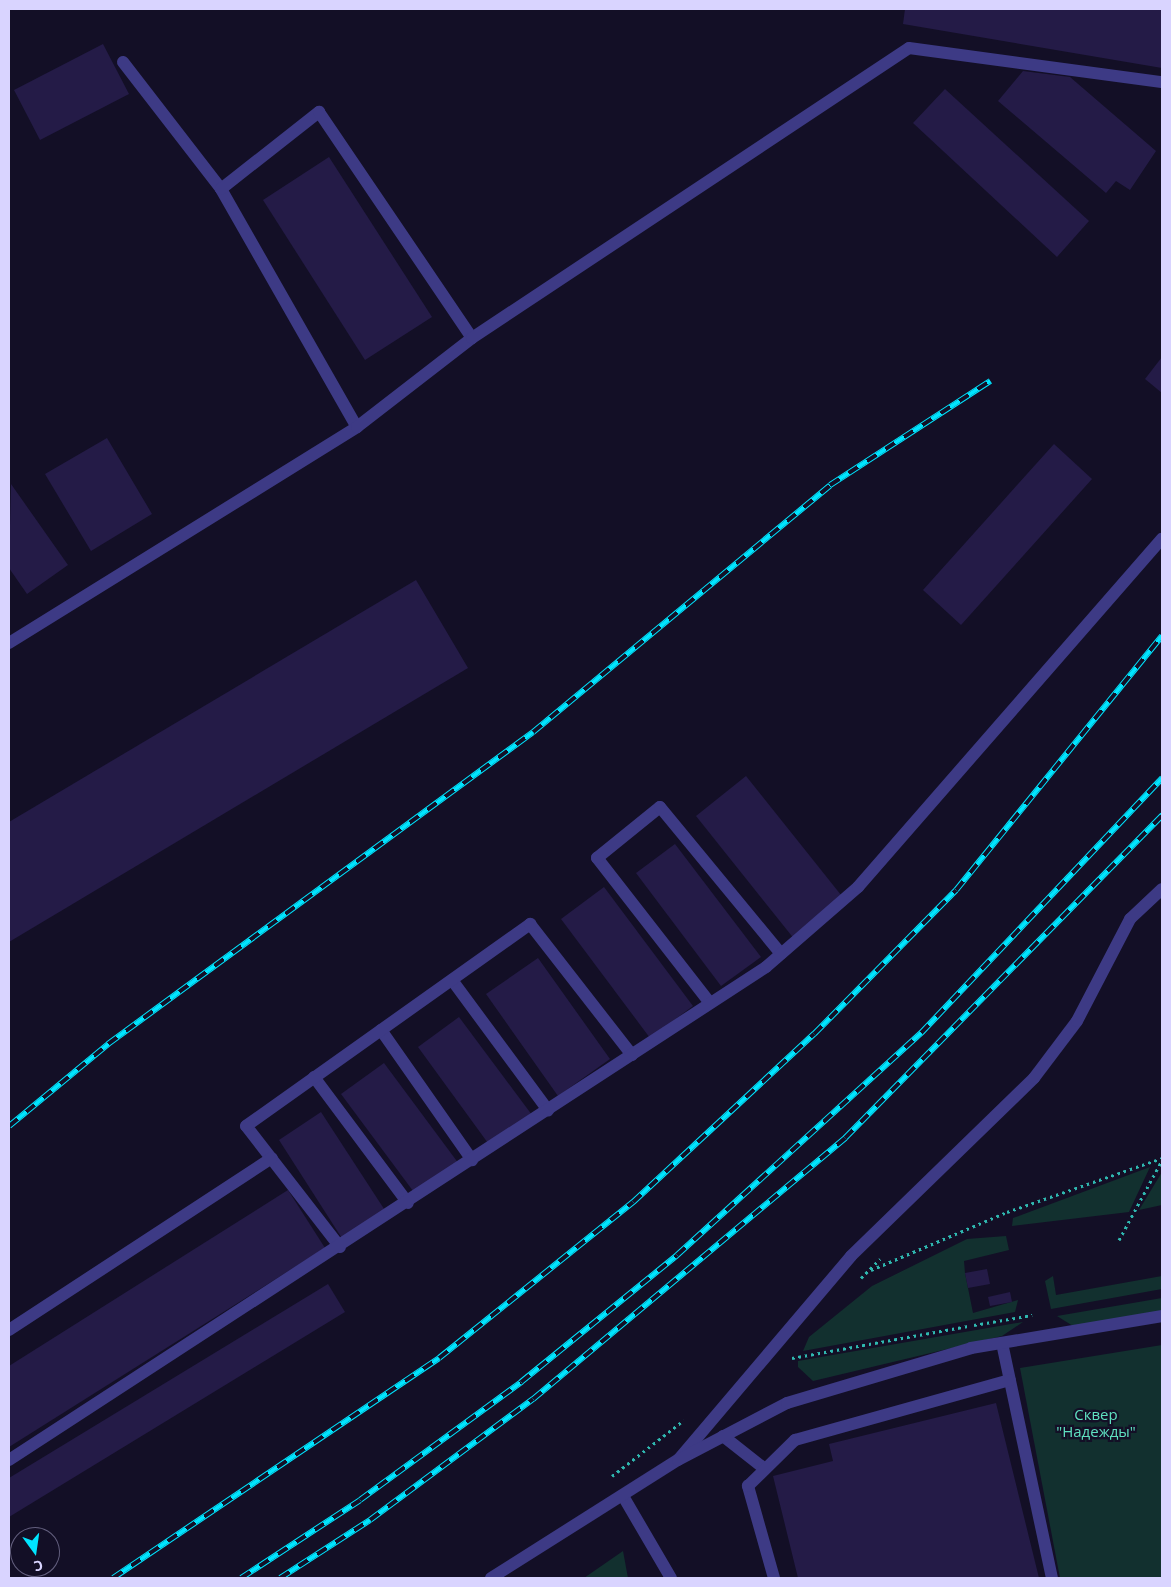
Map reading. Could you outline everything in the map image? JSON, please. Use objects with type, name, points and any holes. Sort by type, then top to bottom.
[{"type":"street","points":[[9,643],[357,427],[472,338],[909,48],[1162,82]]},
{"type":"street","points":[[124,62],[221,189],[357,427]]},
{"type":"street","points":[[221,189],[319,112],[472,338]]},
{"type":"street","points":[[9,1460],[340,1247],[710,1004],[781,954],[858,887],[1162,539]]},
{"type":"street","points":[[710,1004],[597,858],[660,807],[781,954]]},
{"type":"street","points":[[678,1460],[851,1256],[1034,1078],[1077,1021],[1130,919],[1162,889]]},
{"type":"street","points":[[340,1247],[246,1126],[530,924],[632,1055]]},
{"type":"street","points":[[452,980],[548,1110]]},
{"type":"street","points":[[381,1030],[472,1160]]},
{"type":"street","points":[[314,1077],[408,1202]]},
{"type":"street","points":[[9,1330],[272,1158]]},
{"type":"street","points":[[491,1578],[678,1460],[787,1403],[971,1348],[1162,1316]]},
{"type":"street","points":[[1002,1343],[1052,1578]]},
{"type":"street","points":[[774,1578],[748,1486],[795,1440],[1010,1380]]},
{"type":"street","points":[[723,1436],[765,1469]]},
{"type":"street","points":[[623,1496],[671,1578]]},
{"type":"path","points":[[1119,1240],[1162,1159]]},
{"type":"path","points":[[867,1272],[1007,1212],[1162,1159]]},
{"type":"green space","points":[[1150,1167],[1129,1212],[1012,1226],[1013,1218]]},
{"type":"green space","points":[[1162,1172],[1162,1205],[1139,1210]]},
{"type":"green space","points":[[1006,1236],[1009,1250],[964,1261],[965,1273],[973,1313],[1018,1300],[1015,1312],[803,1351],[809,1337],[872,1286],[967,1239]]},
{"type":"green space","points":[[1053,1276],[1056,1295],[1162,1276],[1162,1289],[1051,1309],[1045,1281]]},
{"type":"green space","points":[[1162,1298],[1162,1311],[1073,1326],[1057,1316]]},
{"type":"green space","points":[[1023,1322],[1002,1336],[813,1381],[798,1367],[798,1361]]},
{"type":"green space","name":"Сквер \"Надежды\"","points":[[1162,1345],[1162,1578],[1060,1578],[1020,1368]]},
{"type":"green space","points":[[623,1551],[628,1578],[584,1578]]},
{"type":"building","points":[[905,9],[1162,9],[1162,68],[903,24]]},
{"type":"building","points":[[103,44],[129,94],[40,140],[14,90]]},
{"type":"building","points":[[1023,71],[1070,77],[1156,151],[1130,190],[1116,181],[1106,193],[998,101]]},
{"type":"building","points":[[945,89],[1089,221],[1057,257],[913,123]]},
{"type":"building","points":[[329,157],[432,317],[365,360],[263,200]]},
{"type":"building","points":[[1162,357],[1162,393],[1145,379]]},
{"type":"building","points":[[107,438],[152,514],[91,551],[45,474]]},
{"type":"building","points":[[1054,444],[1092,479],[961,625],[923,590]]},
{"type":"building","points":[[11,484],[68,565],[27,594],[9,568]]},
{"type":"building","points":[[416,580],[468,668],[9,942],[9,822]]},
{"type":"building","points":[[746,776],[845,900],[795,940],[696,816]]},
{"type":"building","points":[[675,844],[761,957],[721,986],[636,873]]},
{"type":"building","points":[[604,887],[693,1006],[650,1038],[561,919]]},
{"type":"building","points":[[538,958],[610,1059],[558,1096],[486,994]]},
{"type":"building","points":[[459,1017],[535,1119],[493,1150],[418,1047]]},
{"type":"building","points":[[384,1063],[459,1164],[416,1195],[341,1094]]},
{"type":"building","points":[[321,1112],[388,1215],[345,1243],[279,1140]]},
{"type":"building","points":[[288,1190],[325,1248],[9,1447],[9,1366]]},
{"type":"building","points":[[987,1269],[990,1284],[968,1288],[965,1273]]},
{"type":"building","points":[[328,1284],[345,1312],[9,1517],[9,1478]]},
{"type":"building","points":[[1010,1292],[1012,1302],[990,1306],[988,1297]]},
{"type":"building","points":[[996,1403],[1039,1578],[798,1578],[773,1476],[833,1461],[829,1444]]},
{"type":"railway","points":[[9,1126],[108,1044],[533,732],[830,485],[990,381]]},
{"type":"railway","points":[[113,1578],[439,1358],[633,1202],[814,1034],[956,890],[1162,636]]},
{"type":"railway","points":[[241,1578],[360,1500],[521,1382],[677,1255],[921,1033],[1162,778]]},
{"type":"railway","points":[[280,1578],[370,1520],[533,1399],[845,1138],[1162,815]]}]
